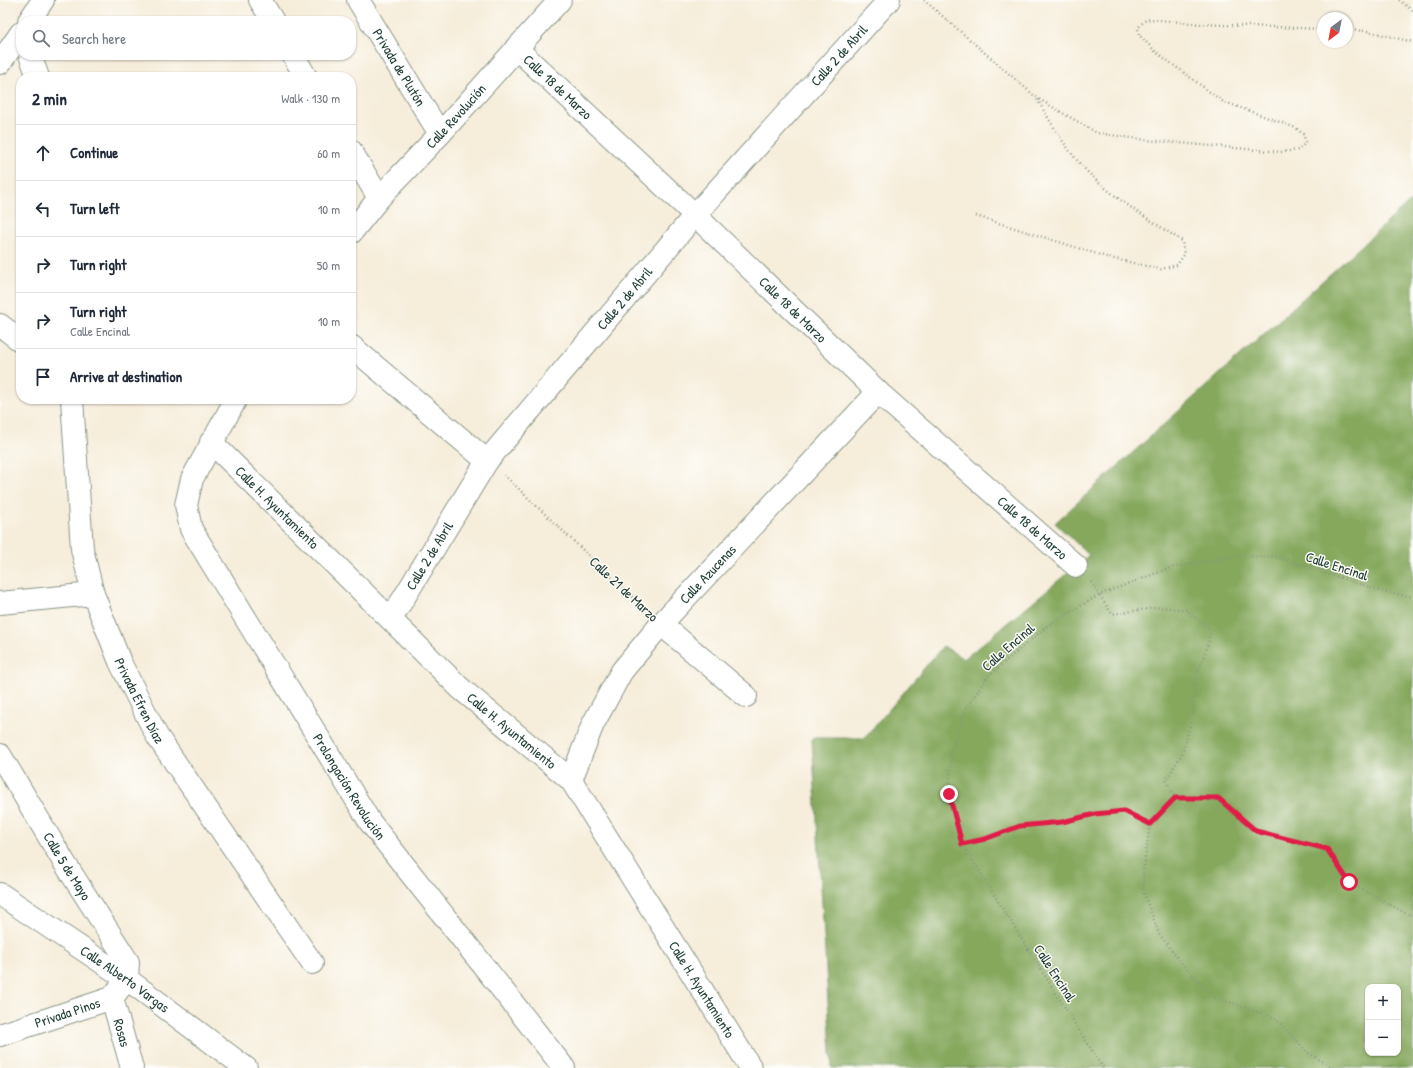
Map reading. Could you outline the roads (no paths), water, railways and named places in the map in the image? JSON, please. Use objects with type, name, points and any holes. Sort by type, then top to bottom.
[{"type":"street","points":[[32,16],[43,0]]},
{"type":"street","points":[[260,0],[270,16]]},
{"type":"street","name":"Privada de Plutón","points":[[358,0],[440,134]]},
{"type":"street","name":"Calle Revolución","points":[[356,227],[379,198],[440,134],[560,0]]},
{"type":"street","name":"Calle 2 de Abril","points":[[391,619],[487,461],[696,215],[889,0]]},
{"type":"street","points":[[0,63],[16,40]]},
{"type":"street","name":"Calle 18 de Marzo","points":[[516,48],[696,215],[878,392],[1082,571]]},
{"type":"street","points":[[32,60],[36,72]]},
{"type":"street","points":[[296,60],[303,72]]},
{"type":"street","points":[[356,159],[379,198]]},
{"type":"street","points":[[0,324],[16,337]]},
{"type":"street","points":[[356,350],[487,461]]},
{"type":"street","name":"Calle Azucenas","points":[[571,780],[593,724],[622,671],[662,624],[878,392]]},
{"type":"street","name":"Privada Efren Díaz","points":[[72,404],[82,549],[93,594],[120,662],[157,736],[312,963]]},
{"type":"street","points":[[211,442],[233,404]]},
{"type":"street","name":"Prolongación Revolución","points":[[211,442],[192,478],[186,505],[191,529],[370,822],[564,1068]]},
{"type":"street","name":"Calle H. Ayuntamiento","points":[[211,442],[460,688],[571,780],[751,1068]]},
{"type":"street","points":[[0,603],[93,594]]},
{"type":"street","name":"Calle 21 de Marzo","points":[[662,624],[746,696]]},
{"type":"street","name":"Calle 5 de Mayo","points":[[0,755],[64,862],[128,962],[127,979]]},
{"type":"street","name":"Calle Alberto Vargas","points":[[0,894],[127,979],[246,1068]]},
{"type":"street","name":"Privada Pinos","points":[[0,1034],[112,998],[127,979]]},
{"type":"street","name":"Rosas","points":[[112,998],[132,1068]]}]
